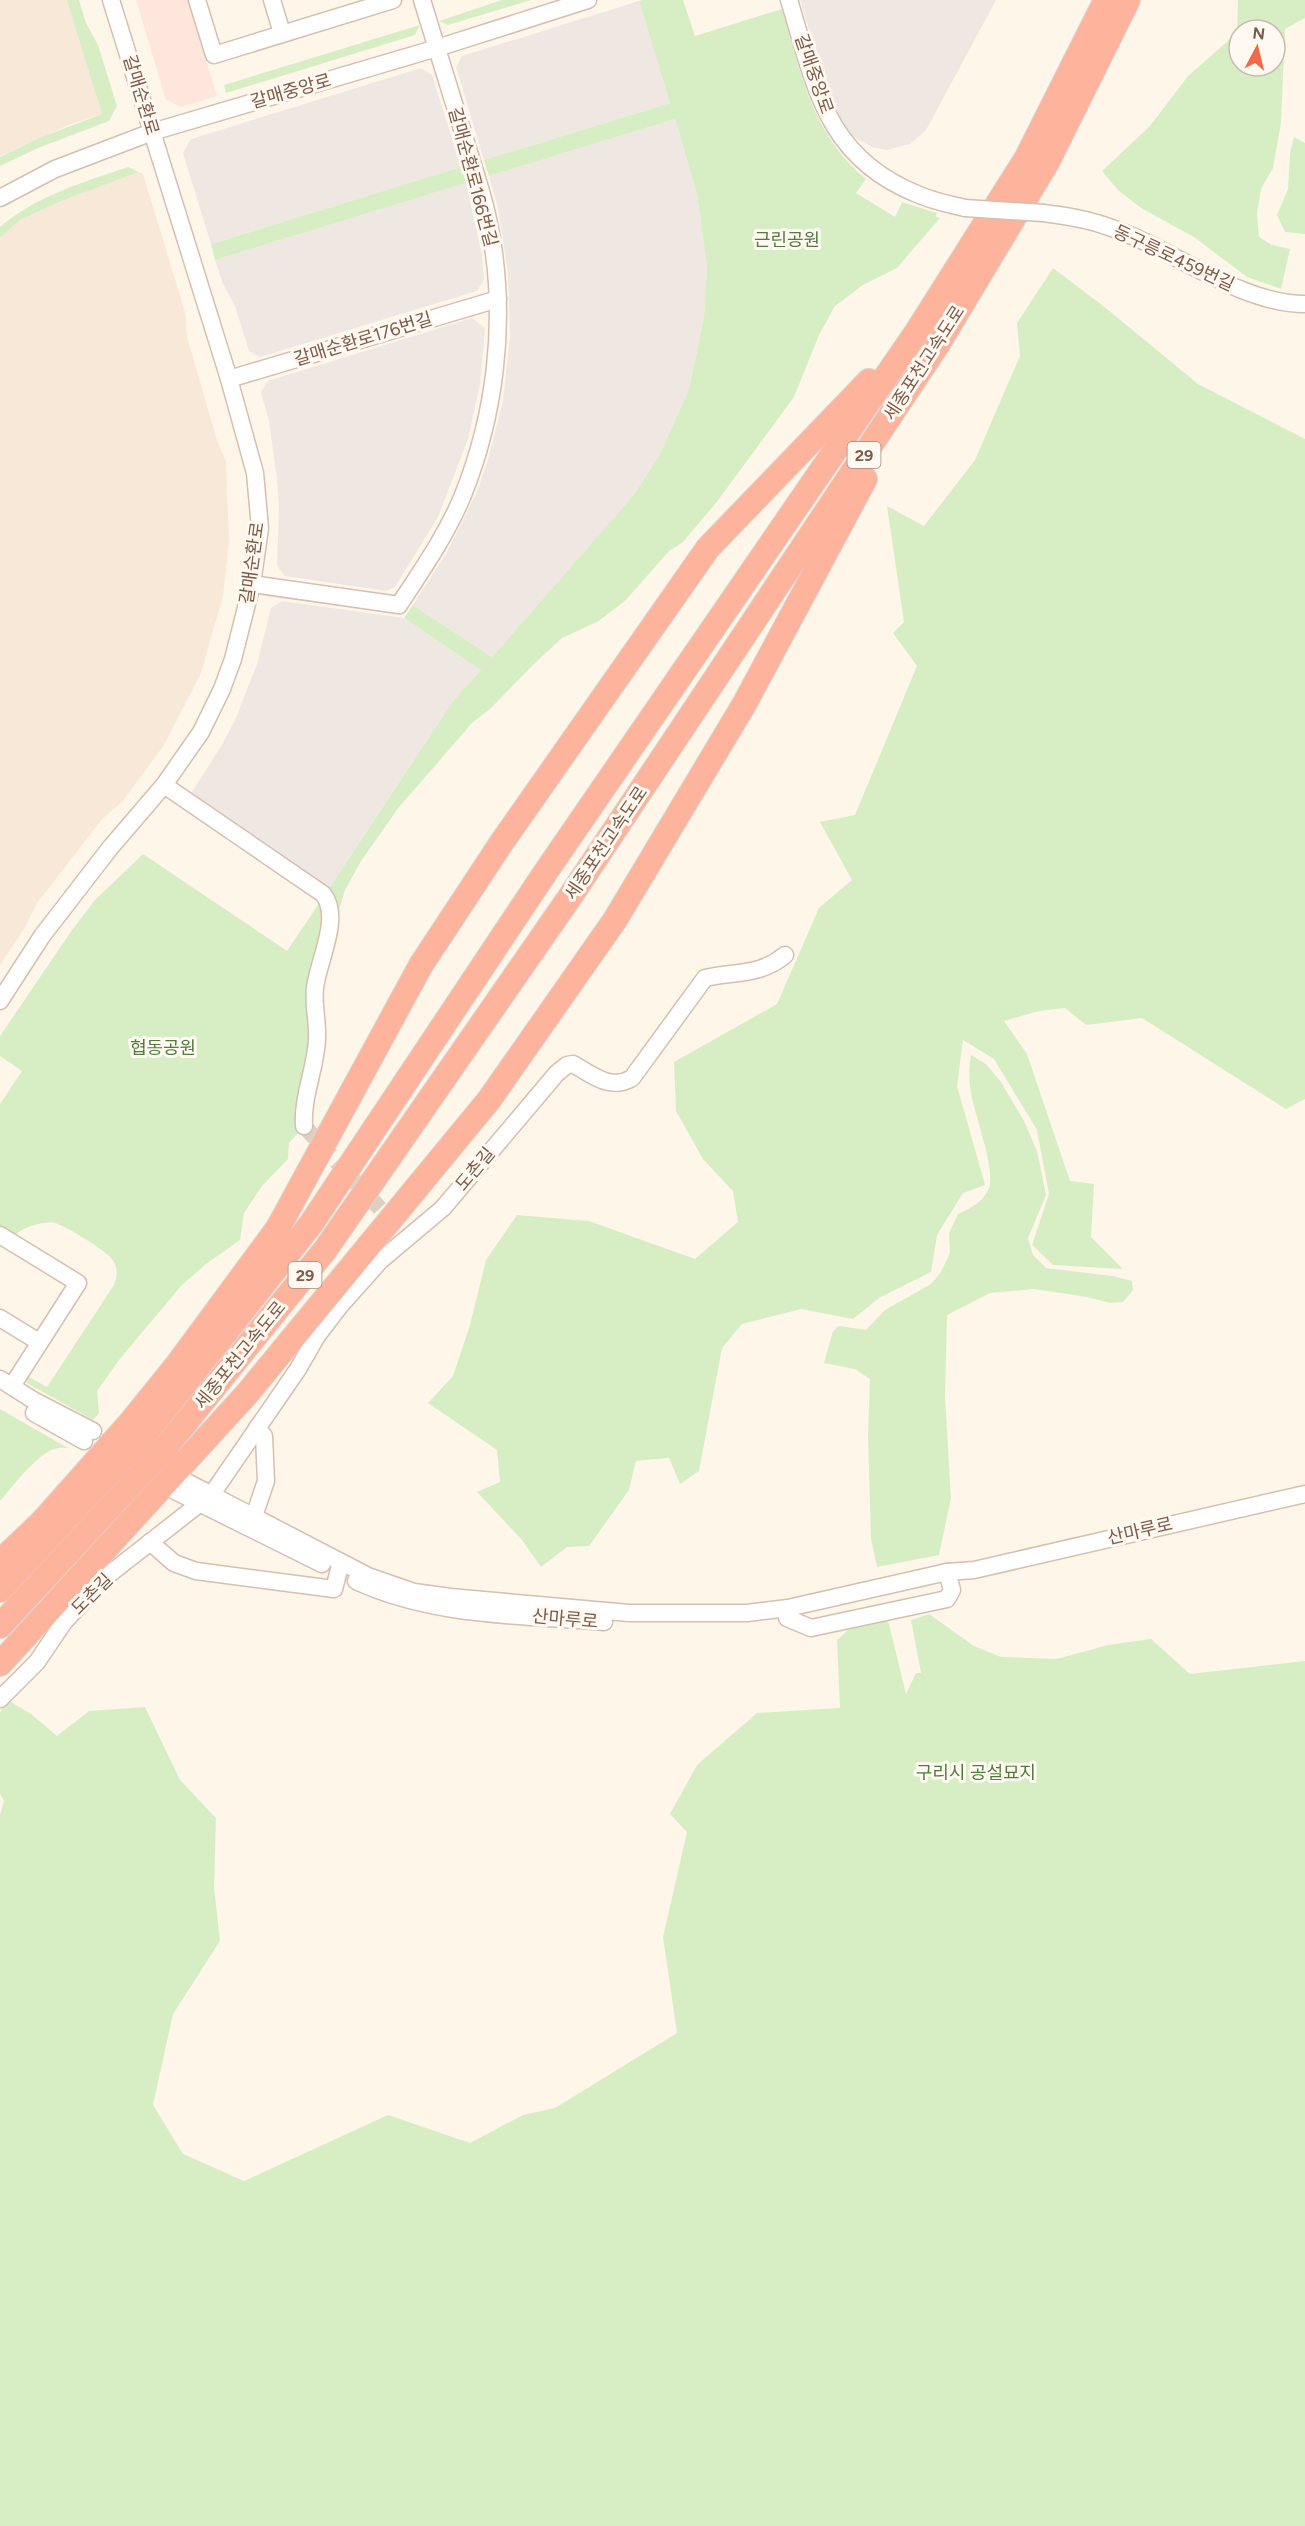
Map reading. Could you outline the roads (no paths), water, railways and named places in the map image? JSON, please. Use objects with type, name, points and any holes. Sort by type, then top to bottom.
[{"type":"highway","name":"세종포천고속도로","points":[[0,1590],[146,1432],[311,1224],[545,873],[918,330],[1026,159],[1106,0]]},
{"type":"highway","name":"세종포천고속도로","points":[[0,1626],[165,1448],[325,1250],[579,884],[938,344],[1048,161],[1128,0]]},
{"type":"highway","points":[[0,1563],[43,1521],[131,1422],[177,1365],[278,1228],[421,965],[502,842],[708,548],[918,330]]},
{"type":"highway","points":[[0,1664],[246,1395],[489,1100],[615,920],[745,703],[938,344]]},
{"type":"street","name":"갈매순환로","points":[[0,1001],[42,936],[110,848],[164,784],[201,732],[222,689],[232,659],[252,584],[260,528],[255,473],[229,379],[111,0]]},
{"type":"street","points":[[197,0],[214,55],[282,33],[350,6],[393,0]]},
{"type":"street","points":[[272,0],[282,33]]},
{"type":"street","name":"갈매순환로166번길","points":[[252,584],[399,605],[445,531],[462,496],[480,445],[491,399],[497,345],[498,299],[492,238],[422,0]]},
{"type":"street","name":"갈매중앙로","points":[[0,198],[55,169],[152,132],[437,48],[588,0]]},
{"type":"street","name":"갈매중앙로","points":[[789,0],[825,112],[837,133],[854,154],[885,179],[910,191],[965,208],[1043,213]]},
{"type":"street","name":"동구릉로459번길","points":[[1043,213],[1088,219],[1132,236],[1264,298],[1305,304]]},
{"type":"street","name":"갈매순환로176번길","points":[[229,379],[498,299]]},
{"type":"street","points":[[164,784],[323,894],[329,901],[331,920],[315,986],[317,1037],[303,1110],[304,1126]]},
{"type":"street","name":"도촌길","points":[[0,1699],[37,1662],[72,1614],[107,1576],[206,1499],[340,1306],[403,1233],[443,1208],[557,1073],[567,1065],[573,1064],[611,1084],[624,1083],[632,1078],[705,978],[754,972],[772,966],[785,955]]},
{"type":"street","points":[[0,1235],[78,1283],[39,1342],[4,1386],[33,1401],[88,1436]]},
{"type":"street","points":[[0,1318],[39,1342]]},
{"type":"street","points":[[252,1523],[266,1481],[264,1436],[257,1428]]},
{"type":"street","name":"산마루로","points":[[180,1486],[340,1567],[379,1592],[411,1602],[448,1609],[618,1623],[727,1623],[787,1618],[974,1570],[1305,1494]]},
{"type":"street","points":[[150,1542],[174,1563],[196,1571],[230,1577],[334,1589],[340,1567]]},
{"type":"street","name":"산마루로","points":[[340,1567],[414,1592],[629,1613],[747,1612],[788,1608],[948,1577]]},
{"type":"tunnel","points":[[304,1126],[397,1227]]},
{"type":"park label","name":"근린공원","points":[[787,240]]},
{"type":"park label","name":"협동공원","points":[[163,1048]]},
{"type":"park label","name":"구리시 공설묘지","points":[[976,1773]]}]
